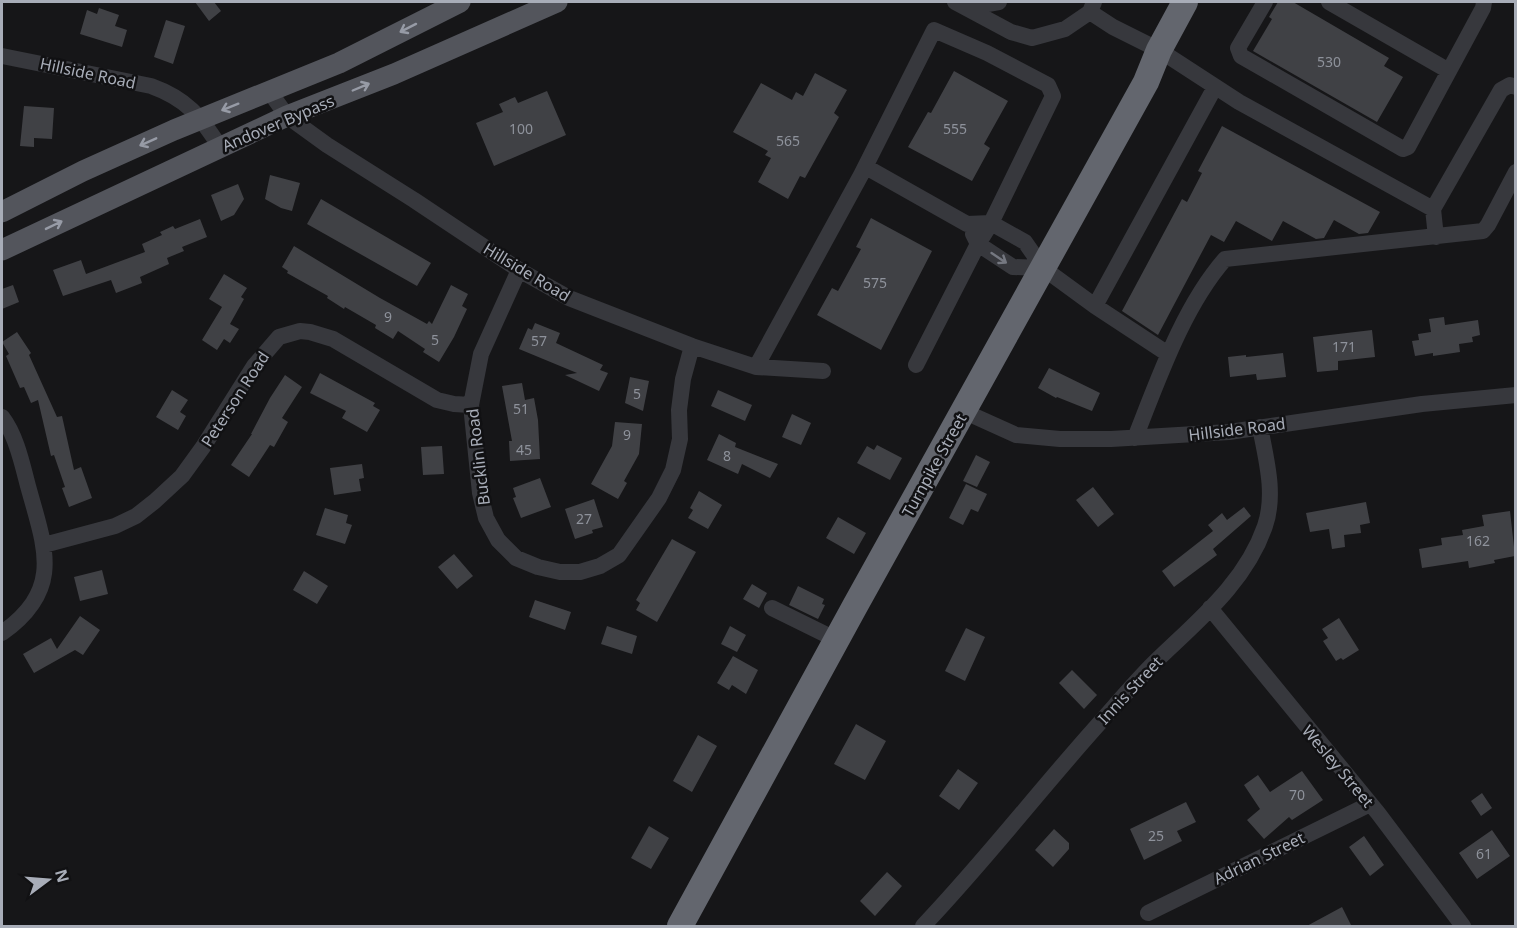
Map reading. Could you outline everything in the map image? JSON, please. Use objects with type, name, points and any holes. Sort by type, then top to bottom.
[{"type":"highway","name":"Turnpike Street","points":[[680,927],[1146,82],[1159,50],[1185,2]]},
{"type":"main road","name":"Andover Bypass","points":[[2,212],[83,171],[339,63],[460,2]]},
{"type":"main road","name":"Andover Bypass","points":[[2,250],[287,116],[394,74],[557,2]]},
{"type":"street","points":[[955,2],[1011,32],[1032,38],[1065,29],[1092,7],[1113,27],[1159,50],[1248,108],[1433,209]]},
{"type":"street","points":[[969,2],[982,5],[999,2]]},
{"type":"street","points":[[1265,2],[1238,48],[1241,56],[1403,149],[1408,147],[1483,8],[1484,2]]},
{"type":"street","points":[[1329,2],[1449,71]]},
{"type":"street","points":[[756,367],[866,167],[934,30],[987,53],[1048,85],[1053,96],[991,223],[916,365]]},
{"type":"street","name":"Hillside Road","points":[[2,56],[151,86],[172,93],[202,119],[220,147]]},
{"type":"street","points":[[1436,237],[1433,209],[1501,90],[1510,85],[1515,87]]},
{"type":"street","points":[[1095,306],[1215,87]]},
{"type":"street","name":"Hillside Road","points":[[269,91],[287,116],[327,145],[519,270],[568,298],[692,346],[756,367],[823,371]]},
{"type":"street","points":[[866,167],[967,224],[978,244],[1013,267],[1043,268]]},
{"type":"street","points":[[1135,438],[1168,354],[1210,276],[1225,259],[1483,231],[1515,172]]},
{"type":"street","points":[[967,224],[991,223],[1025,242],[1043,268],[1095,306],[1168,354]]},
{"type":"street","name":"Bucklin Road","points":[[519,270],[481,354],[471,405],[480,493],[486,518],[498,540],[516,558],[538,567],[560,572],[580,572],[600,566],[619,555],[659,498],[673,470],[680,439],[679,410],[683,379],[692,346]]},
{"type":"street","name":"Peterson Road","points":[[44,545],[115,526],[136,516],[155,501],[182,476],[254,366],[279,337],[300,331],[333,339],[437,400],[471,405]]},
{"type":"street","name":"Hillside Road","points":[[963,411],[1016,435],[1060,439],[1135,438],[1217,433],[1422,404],[1515,395]]},
{"type":"street","points":[[2,417],[20,457],[44,545],[45,561],[43,579],[35,603],[18,622],[2,633]]},
{"type":"street","name":"Innis Street","points":[[923,927],[1095,729],[1154,664],[1225,594],[1246,566],[1265,524],[1269,504],[1269,476],[1260,427]]},
{"type":"street","points":[[772,608],[837,640]]},
{"type":"street","name":"Wesley Street","points":[[1210,608],[1370,804],[1463,927]]},
{"type":"street","name":"Adrian Street","points":[[1148,913],[1370,804]]},
{"type":"building","points":[[195,2],[214,2],[221,11],[209,21]]},
{"type":"building","points":[[1278,2],[1293,2],[1389,58],[1384,66],[1403,77],[1377,122],[1253,51],[1272,19],[1269,17]]},
{"type":"building","points":[[99,8],[119,15],[115,26],[127,30],[122,47],[80,34],[87,10],[97,14]]},
{"type":"building","points":[[166,20],[185,26],[173,64],[154,57]]},
{"type":"building","points":[[954,71],[1008,101],[984,144],[990,148],[972,181],[908,147],[928,112],[931,113]]},
{"type":"building","points":[[815,73],[847,90],[834,113],[839,117],[805,178],[800,176],[788,199],[758,182],[771,158],[765,155],[768,151],[733,132],[761,83],[792,100],[796,92],[803,96]]},
{"type":"building","points":[[547,91],[566,135],[494,166],[476,123],[503,112],[499,104],[515,97],[518,103]]},
{"type":"building","points":[[24,106],[54,108],[52,139],[34,138],[34,147],[20,146]]},
{"type":"building","points":[[1222,126],[1380,212],[1368,233],[1359,234],[1334,220],[1324,238],[1316,239],[1283,221],[1272,241],[1236,221],[1224,242],[1211,235],[1158,335],[1122,311],[1182,199],[1187,202],[1202,173],[1198,171]]},
{"type":"building","points":[[270,175],[300,183],[292,211],[265,199]]},
{"type":"building","points":[[238,184],[244,199],[234,215],[221,221],[211,195]]},
{"type":"building","points":[[321,199],[431,263],[417,286],[307,224]]},
{"type":"building","points":[[871,218],[932,251],[881,350],[817,315],[832,288],[838,291],[861,249],[856,247]]},
{"type":"building","points":[[200,219],[207,237],[182,247],[184,251],[167,258],[169,264],[140,277],[142,283],[116,293],[111,280],[63,296],[53,270],[81,260],[86,274],[145,252],[142,244],[162,235],[160,232]]},
{"type":"building","points":[[294,246],[427,324],[429,321],[432,324],[451,285],[468,294],[462,306],[467,309],[439,362],[423,352],[425,349],[398,331],[393,339],[375,328],[376,325],[345,307],[344,309],[327,298],[328,296],[287,273],[288,271],[282,267]]},
{"type":"building","points":[[224,274],[247,288],[241,297],[244,299],[230,324],[239,329],[230,343],[224,339],[217,350],[202,340],[222,307],[209,299]]},
{"type":"building","points":[[13,285],[19,302],[2,309],[2,289]]},
{"type":"building","points":[[1444,317],[1445,325],[1478,320],[1480,335],[1472,337],[1473,342],[1459,344],[1460,352],[1415,356],[1412,341],[1419,340],[1418,334],[1431,332],[1429,319]]},
{"type":"building","points":[[535,323],[560,333],[556,343],[603,365],[600,370],[608,373],[599,391],[565,375],[577,373],[519,349],[528,328],[532,330]]},
{"type":"building","points":[[1372,330],[1375,357],[1338,361],[1338,370],[1317,372],[1313,337]]},
{"type":"building","points":[[17,332],[31,353],[29,355],[57,417],[62,416],[74,470],[81,467],[92,498],[69,507],[54,455],[51,456],[38,400],[31,403],[24,387],[20,388],[6,356],[9,354],[2,342]]},
{"type":"building","points":[[1283,353],[1286,377],[1257,380],[1256,374],[1230,377],[1228,357]]},
{"type":"building","points":[[1049,368],[1100,393],[1092,411],[1056,398],[1038,388]]},
{"type":"building","points":[[320,373],[375,403],[373,406],[380,410],[367,432],[342,418],[346,411],[310,393]]},
{"type":"building","points":[[285,375],[302,387],[282,418],[288,422],[274,447],[270,445],[249,477],[231,465],[252,434],[270,398]]},
{"type":"building","points":[[630,377],[649,381],[643,411],[625,403]]},
{"type":"building","points":[[522,383],[525,400],[534,398],[538,420],[540,459],[510,461],[509,441],[512,441],[502,386]]},
{"type":"building","points":[[172,390],[188,400],[180,412],[186,416],[178,430],[156,417]]},
{"type":"building","points":[[718,390],[752,405],[745,421],[711,406]]},
{"type":"building","points":[[792,414],[811,423],[801,445],[782,437]]},
{"type":"building","points":[[615,422],[642,424],[639,454],[624,481],[627,483],[618,499],[591,484],[612,446]]},
{"type":"building","points":[[719,434],[736,443],[735,447],[778,464],[770,478],[742,464],[738,474],[707,460]]},
{"type":"building","points":[[877,445],[902,458],[890,480],[857,463],[867,446],[874,450]]},
{"type":"building","points":[[442,446],[444,474],[423,475],[421,447]]},
{"type":"building","points":[[976,455],[990,462],[977,487],[963,481]]},
{"type":"building","points":[[362,464],[364,478],[359,479],[361,491],[334,495],[330,468]]},
{"type":"building","points":[[540,478],[551,507],[521,518],[513,498],[516,497],[513,488]]},
{"type":"building","points":[[966,484],[987,494],[978,512],[971,509],[963,525],[949,518]]},
{"type":"building","points":[[1093,487],[1114,514],[1098,527],[1076,500]]},
{"type":"building","points":[[699,491],[722,505],[708,529],[688,518],[693,510],[690,508]]},
{"type":"building","points":[[594,499],[603,527],[575,539],[565,509]]},
{"type":"building","points":[[1366,502],[1370,523],[1360,525],[1361,533],[1344,535],[1345,547],[1332,549],[1329,529],[1310,532],[1306,513]]},
{"type":"building","points":[[1244,507],[1251,516],[1213,549],[1217,555],[1174,587],[1162,571],[1213,531],[1208,525],[1222,513],[1227,520]]},
{"type":"building","points":[[325,508],[348,515],[346,523],[352,525],[345,544],[316,535]]},
{"type":"building","points":[[1510,511],[1515,556],[1469,568],[1468,561],[1422,568],[1419,549],[1442,545],[1441,538],[1463,535],[1462,530],[1484,526],[1482,515]]},
{"type":"building","points":[[838,517],[866,533],[854,554],[826,538]]},
{"type":"building","points":[[672,539],[696,552],[657,622],[636,610],[640,603],[636,600]]},
{"type":"building","points":[[454,554],[473,576],[457,589],[438,567]]},
{"type":"building","points":[[102,570],[108,594],[80,601],[74,577]]},
{"type":"building","points":[[304,571],[328,586],[317,604],[293,590]]},
{"type":"building","points":[[752,584],[767,593],[759,608],[743,599]]},
{"type":"building","points":[[798,586],[824,599],[822,604],[825,605],[818,619],[789,605]]},
{"type":"building","points":[[535,600],[571,612],[565,630],[529,617]]},
{"type":"building","points":[[80,616],[100,630],[83,655],[75,650],[34,673],[23,654],[51,638],[57,649]]},
{"type":"building","points":[[1339,618],[1359,650],[1343,660],[1341,658],[1336,661],[1323,641],[1328,638],[1322,629]]},
{"type":"building","points":[[607,626],[637,636],[632,654],[601,644]]},
{"type":"building","points":[[730,626],[746,635],[737,652],[721,644]]},
{"type":"building","points":[[966,628],[985,637],[965,681],[945,671]]},
{"type":"building","points":[[733,656],[758,670],[746,694],[732,685],[729,690],[717,683]]},
{"type":"building","points":[[1072,670],[1097,695],[1084,709],[1059,683]]},
{"type":"building","points":[[856,724],[886,741],[865,780],[834,764]]},
{"type":"building","points":[[698,735],[717,746],[692,792],[673,781]]},
{"type":"building","points":[[958,769],[978,783],[959,810],[939,796]]},
{"type":"building","points":[[1302,771],[1323,800],[1292,820],[1289,817],[1264,839],[1247,820],[1260,809],[1244,785],[1258,775],[1270,792]]},
{"type":"building","points":[[1482,793],[1492,808],[1481,816],[1471,801]]},
{"type":"building","points":[[1186,802],[1196,822],[1177,831],[1182,841],[1144,860],[1130,829]]},
{"type":"building","points":[[649,826],[669,838],[651,869],[631,858]]},
{"type":"building","points":[[1054,829],[1069,843],[1069,849],[1053,867],[1035,850]]},
{"type":"building","points":[[1492,830],[1510,856],[1477,879],[1459,853]]},
{"type":"building","points":[[1364,836],[1384,865],[1370,876],[1349,847]]},
{"type":"building","points":[[887,872],[902,886],[875,916],[860,901]]},
{"type":"building","points":[[1342,907],[1352,927],[1305,927]]}]
